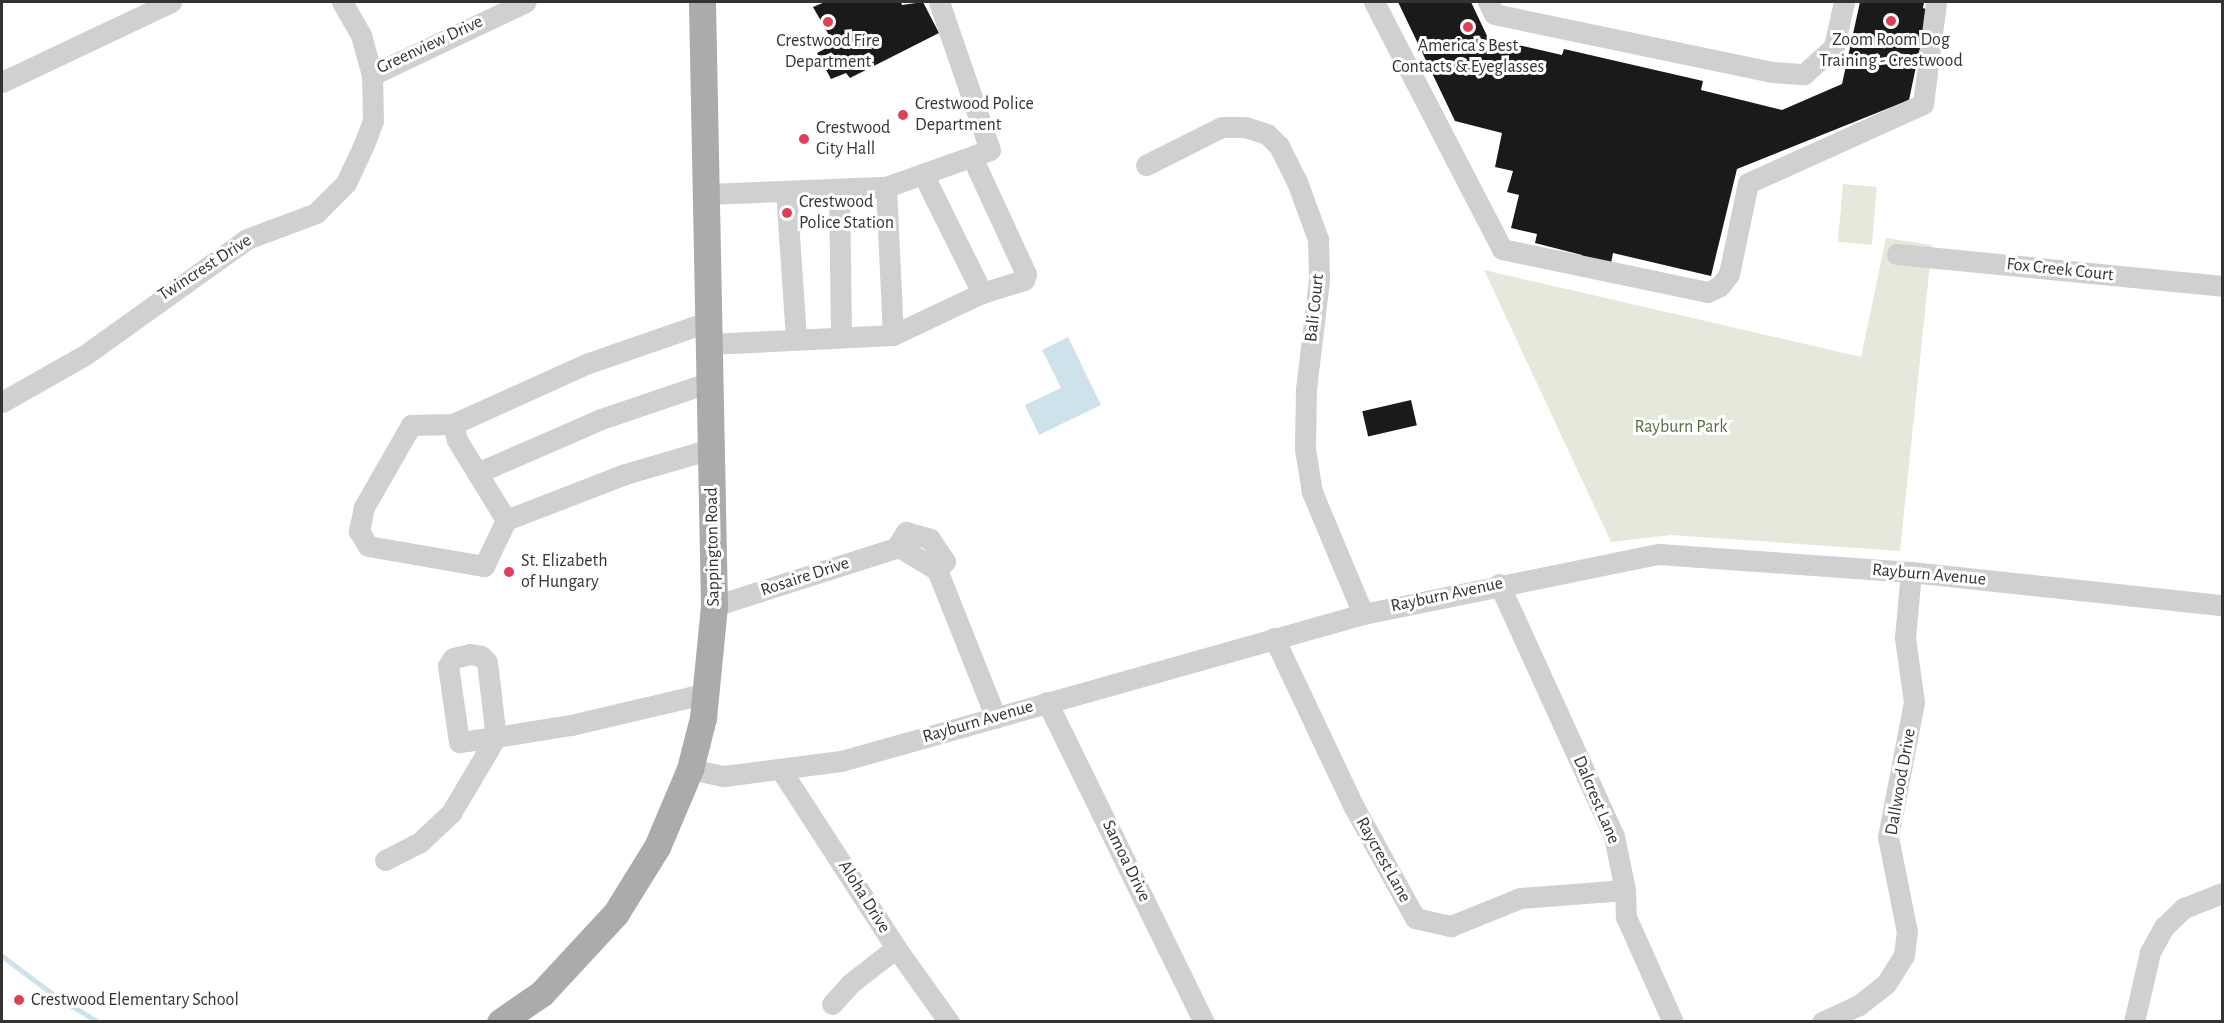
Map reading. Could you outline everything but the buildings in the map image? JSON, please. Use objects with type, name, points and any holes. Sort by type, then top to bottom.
[{"type":"main road","name":"Sappington Road","points":[[500,1022],[542,993],[616,913],[657,847],[690,769],[707,693],[714,606],[708,194],[702,2]]},
{"type":"street","points":[[2,82],[171,2]]},
{"type":"street","name":"Greenview Drive","points":[[342,2],[361,35],[372,75],[526,2]]},
{"type":"street","points":[[711,449],[625,474],[506,520],[484,566],[368,546],[359,531],[364,507],[411,425],[453,424],[586,364],[710,332],[796,339],[893,334],[982,293],[1024,280],[1026,274],[981,153],[939,2]]},
{"type":"street","points":[[1374,2],[1502,249],[1708,292],[1720,286],[1729,274],[1748,183],[1923,104],[1936,2]]},
{"type":"street","points":[[1488,2],[1494,14],[1772,72],[1804,74],[1834,47],[1844,2]]},
{"type":"street","name":"Twincrest Drive","points":[[2,402],[85,355],[247,239],[316,213],[346,183],[363,147],[373,121],[372,75]]},
{"type":"street","name":"Bali Court","points":[[1146,165],[1222,127],[1245,127],[1267,134],[1279,146],[1298,182],[1318,239],[1319,280],[1306,389],[1307,460],[1312,492],[1363,614]]},
{"type":"street","points":[[708,194],[886,187],[981,153]]},
{"type":"street","points":[[923,174],[982,293]]},
{"type":"street","points":[[886,187],[893,334]]},
{"type":"street","points":[[839,189],[841,337]]},
{"type":"street","points":[[786,191],[796,339]]},
{"type":"street","name":"Fox Creek Court","points":[[1897,254],[2223,286]]},
{"type":"street","points":[[477,473],[601,419],[710,382]]},
{"type":"street","points":[[453,424],[457,440],[506,520]]},
{"type":"street","name":"Rosaire Drive","points":[[714,606],[896,548],[918,555],[937,570],[996,718]]},
{"type":"street","name":"Rayburn Avenue","points":[[690,769],[724,776],[841,761],[1363,614],[1499,584],[1659,554],[1911,572],[2223,605]]},
{"type":"street","name":"Dallwood Drive","points":[[1822,1022],[1859,1005],[1886,984],[1904,955],[1907,932],[1888,837],[1914,702],[1905,638],[1911,572]]},
{"type":"street","name":"Dalcrest Lane","points":[[1499,584],[1614,836],[1625,890],[1626,917],[1673,1022]]},
{"type":"street","name":"Raycrest Lane","points":[[1274,638],[1354,807],[1415,918],[1451,926],[1520,898],[1625,890]]},
{"type":"street","points":[[385,860],[419,843],[451,813],[496,737],[562,727],[707,693]]},
{"type":"street","name":"Samoa Drive","points":[[1047,702],[1204,1022]]},
{"type":"street","name":"Aloha Drive","points":[[781,770],[896,948],[949,1022]]},
{"type":"street","points":[[2134,1022],[2146,966],[2164,927],[2184,908],[2223,893]]},
{"type":"street","points":[[832,1004],[851,983],[896,948]]},
{"type":"green space","points":[[1843,184],[1877,187],[1872,245],[1838,242]]},
{"type":"green space","name":"Rayburn Park","points":[[1886,238],[1932,245],[1900,551],[1671,535],[1611,542],[1484,270],[1861,357]]},
{"type":"water","points":[[1068,337],[1101,405],[1039,435],[1025,405],[1061,388],[1042,350]]},
{"type":"waterway","points":[[2,956],[54,995],[98,1022]]},
{"type":"place","name":"Zoom Room Dog Training - Crestwood","points":[[1891,21]]},
{"type":"place","name":"Crestwood Fire Department","points":[[828,22]]},
{"type":"place","name":"America's Best Contacts & Eyeglasses","points":[[1468,27]]},
{"type":"place","name":"Crestwood Police Department","points":[[903,115]]},
{"type":"place","name":"Crestwood City Hall","points":[[804,139]]},
{"type":"place","name":"Crestwood Police Station","points":[[787,213]]},
{"type":"place","name":"St. Elizabeth of Hungary","points":[[509,572]]},
{"type":"place","name":"Crestwood Elementary School","points":[[19,1000]]}]
